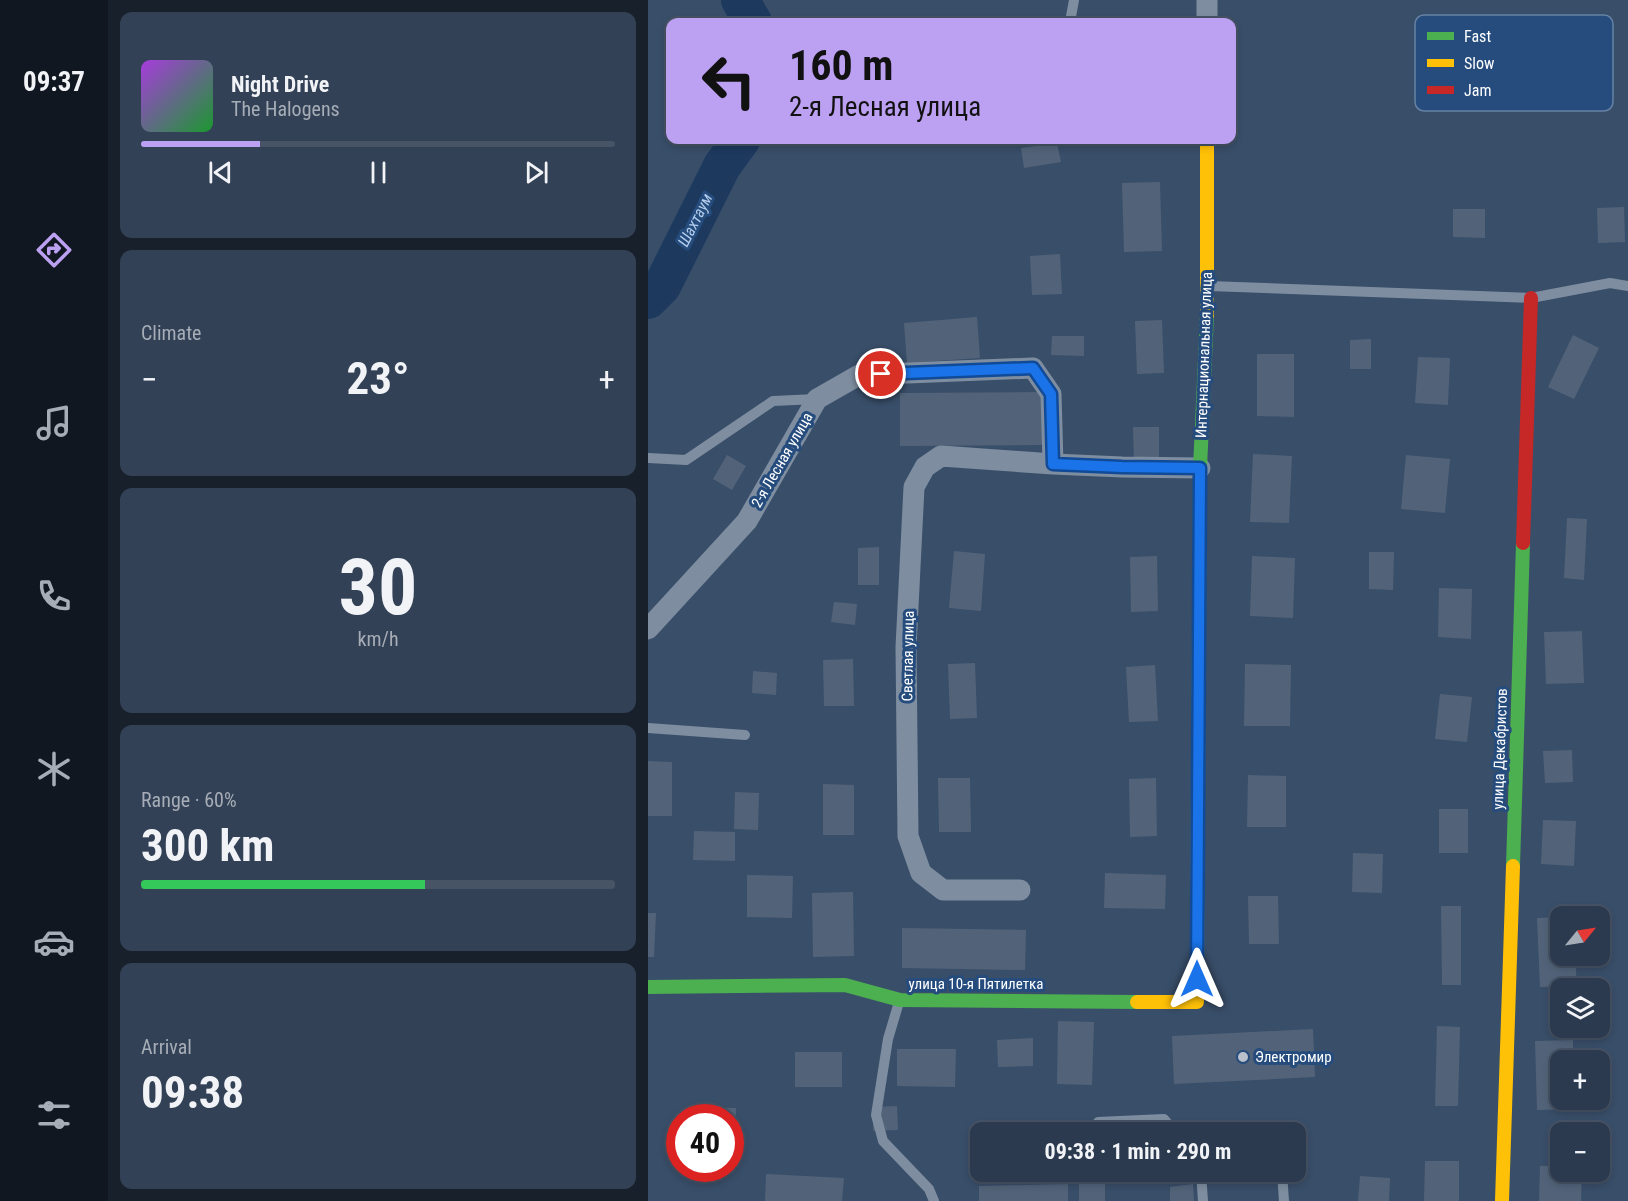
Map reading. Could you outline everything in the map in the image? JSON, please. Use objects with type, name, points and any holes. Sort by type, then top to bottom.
[{"type":"street","points":[[1206,0],[1206,18]]},
{"type":"street","name":"Интернациональная улица","points":[[1197,1002],[1200,468],[1208,286],[1207,144]]},
{"type":"street","name":"улица Декабристов","points":[[1502,1201],[1531,298]]},
{"type":"street","name":"2-я Лесная улица","points":[[648,629],[747,521],[817,399],[859,375],[1033,368],[1051,394],[1053,464]]},
{"type":"street","name":"Светлая улица","points":[[1020,890],[943,890],[921,873],[908,836],[906,647],[914,487],[924,467],[941,456],[1053,464]]},
{"type":"street","points":[[1053,464],[1200,468]]},
{"type":"street","name":"улица 10-я Пятилетка","points":[[648,987],[845,985],[900,1000],[1197,1002]]},
{"type":"lane","points":[[1071,18],[1074,0]]},
{"type":"lane","points":[[1208,286],[1531,298],[1610,283],[1628,286]]},
{"type":"lane","points":[[648,458],[686,460],[773,401],[817,399]]},
{"type":"lane","points":[[648,728],[745,735]]},
{"type":"lane","points":[[900,1000],[888,1039],[876,1115],[883,1141],[929,1190],[934,1201]]},
{"type":"lane","points":[[1098,1122],[1164,1119],[1167,1122]]},
{"type":"lane","points":[[1202,1182],[1203,1201]]},
{"type":"lane","points":[[1282,1182],[1284,1201]]},
{"type":"building","points":[[1057,144],[1061,162],[1024,168],[1021,148]]},
{"type":"building","points":[[1160,182],[1162,251],[1124,252],[1122,183]]},
{"type":"building","points":[[1624,207],[1625,242],[1598,243],[1597,208]]},
{"type":"building","points":[[1453,209],[1485,209],[1485,238],[1453,237]]},
{"type":"building","points":[[1060,254],[1062,294],[1032,295],[1030,256]]},
{"type":"building","points":[[977,317],[980,358],[907,363],[904,323]]},
{"type":"building","points":[[1162,320],[1164,373],[1137,374],[1135,321]]},
{"type":"building","points":[[1573,335],[1599,348],[1574,399],[1548,387]]},
{"type":"building","points":[[1052,336],[1084,336],[1084,356],[1051,355]]},
{"type":"building","points":[[1371,339],[1371,369],[1350,369],[1350,340]]},
{"type":"building","points":[[1257,354],[1294,354],[1294,417],[1257,416]]},
{"type":"building","points":[[1418,357],[1450,358],[1448,405],[1415,403]]},
{"type":"building","points":[[1043,392],[1043,445],[900,446],[900,393]]},
{"type":"building","points":[[1133,427],[1159,427],[1159,465],[1134,466]]},
{"type":"building","points":[[1253,454],[1292,456],[1289,523],[1250,522]]},
{"type":"building","points":[[727,455],[746,466],[732,490],[713,479]]},
{"type":"building","points":[[1406,455],[1450,459],[1445,513],[1401,509]]},
{"type":"building","points":[[1567,518],[1587,519],[1584,580],[1564,578]]},
{"type":"building","points":[[879,547],[879,585],[858,585],[858,548]]},
{"type":"building","points":[[954,551],[985,554],[981,611],[949,608]]},
{"type":"building","points":[[1369,552],[1394,552],[1393,590],[1369,589]]},
{"type":"building","points":[[1157,556],[1158,611],[1131,612],[1130,557]]},
{"type":"building","points":[[1252,556],[1295,558],[1293,618],[1250,616]]},
{"type":"building","points":[[1439,588],[1472,589],[1471,639],[1438,637]]},
{"type":"building","points":[[834,602],[857,604],[855,625],[831,622]]},
{"type":"building","points":[[1582,631],[1584,683],[1546,684],[1544,632]]},
{"type":"building","points":[[853,659],[854,706],[824,706],[823,660]]},
{"type":"building","points":[[975,663],[977,718],[950,719],[948,664]]},
{"type":"building","points":[[1245,664],[1291,665],[1290,726],[1244,726]]},
{"type":"building","points":[[1155,665],[1158,721],[1129,722],[1126,667]]},
{"type":"building","points":[[753,671],[777,673],[776,695],[752,693]]},
{"type":"building","points":[[1440,694],[1472,697],[1467,742],[1435,739]]},
{"type":"building","points":[[1572,750],[1573,782],[1545,783],[1543,751]]},
{"type":"building","points":[[648,761],[672,762],[672,816],[648,816]]},
{"type":"building","points":[[1248,775],[1286,776],[1286,827],[1247,827]]},
{"type":"building","points":[[938,778],[970,778],[971,832],[939,832]]},
{"type":"building","points":[[1156,778],[1157,836],[1130,837],[1129,779]]},
{"type":"building","points":[[823,784],[854,785],[854,835],[823,835]]},
{"type":"building","points":[[735,792],[759,793],[758,830],[734,829]]},
{"type":"building","points":[[1439,809],[1468,809],[1468,853],[1439,853]]},
{"type":"building","points":[[1543,820],[1576,821],[1574,866],[1541,864]]},
{"type":"building","points":[[694,831],[735,832],[735,861],[693,860]]},
{"type":"building","points":[[1353,853],[1383,854],[1382,893],[1352,892]]},
{"type":"building","points":[[1105,873],[1166,875],[1165,909],[1104,908]]},
{"type":"building","points":[[747,875],[793,876],[792,918],[747,917]]},
{"type":"building","points":[[853,892],[854,956],[813,957],[812,893]]},
{"type":"building","points":[[1248,896],[1278,896],[1279,944],[1249,944]]},
{"type":"building","points":[[1441,906],[1461,906],[1461,985],[1442,985]]},
{"type":"building","points":[[648,913],[656,913],[654,957],[648,957]]},
{"type":"building","points":[[1550,917],[1550,966],[1576,966],[1576,978],[1550,978],[1550,987],[1540,987],[1537,918]]},
{"type":"building","points":[[902,928],[1026,930],[1025,970],[902,968]]},
{"type":"building","points":[[1058,1021],[1094,1022],[1092,1085],[1057,1084]]},
{"type":"building","points":[[1437,1026],[1460,1027],[1458,1106],[1435,1106]]},
{"type":"building","name":"Электромир","points":[[1313,1029],[1315,1077],[1174,1084],[1172,1036]]},
{"type":"building","points":[[1033,1038],[1033,1066],[998,1067],[997,1040]]},
{"type":"building","points":[[1573,1040],[1573,1050],[1550,1050],[1550,1110],[1537,1110],[1535,1041]]},
{"type":"building","points":[[897,1049],[956,1049],[955,1087],[897,1086]]},
{"type":"building","points":[[795,1052],[842,1052],[842,1087],[795,1087]]},
{"type":"building","points":[[897,1106],[898,1130],[873,1131],[873,1107]]},
{"type":"building","points":[[1425,1161],[1459,1161],[1459,1201],[1424,1201]]},
{"type":"building","points":[[1540,1166],[1550,1166],[1550,1182],[1582,1182],[1581,1201],[1539,1201]]},
{"type":"building","points":[[766,1174],[844,1178],[842,1201],[765,1201]]},
{"type":"building","points":[[1360,1176],[1390,1178],[1389,1201],[1358,1201]]},
{"type":"building","points":[[1079,1183],[1105,1183],[1105,1201],[1079,1201]]},
{"type":"building","points":[[1068,1184],[1068,1201],[979,1201],[979,1186]]},
{"type":"building","points":[[1193,1184],[1194,1201],[1170,1201],[1170,1187]]},
{"type":"waterway","name":"Шахтаум","points":[[740,0],[751,18]]},
{"type":"waterway","name":"Шахтаум","points":[[648,300],[662,286],[722,166],[738,144]]},
{"type":"traffic: fast","points":[[1198,786],[1200,468],[1207,315]]},
{"type":"traffic: fast","points":[[1513,866],[1523,543]]},
{"type":"traffic: fast","points":[[648,987],[845,985],[900,1000],[1137,1002]]},
{"type":"traffic: slow","points":[[1207,144],[1207,315]]},
{"type":"traffic: slow","points":[[1137,1002],[1197,1002],[1198,786]]},
{"type":"traffic: slow","points":[[1502,1201],[1513,866]]},
{"type":"traffic: jam","points":[[1523,543],[1531,298]]},
{"type":"place","name":"Электромир","points":[[1243,1057]]},
{"type":"route","points":[[881,374],[1033,368],[1051,394],[1053,464],[1200,468],[1197,979]]}]
